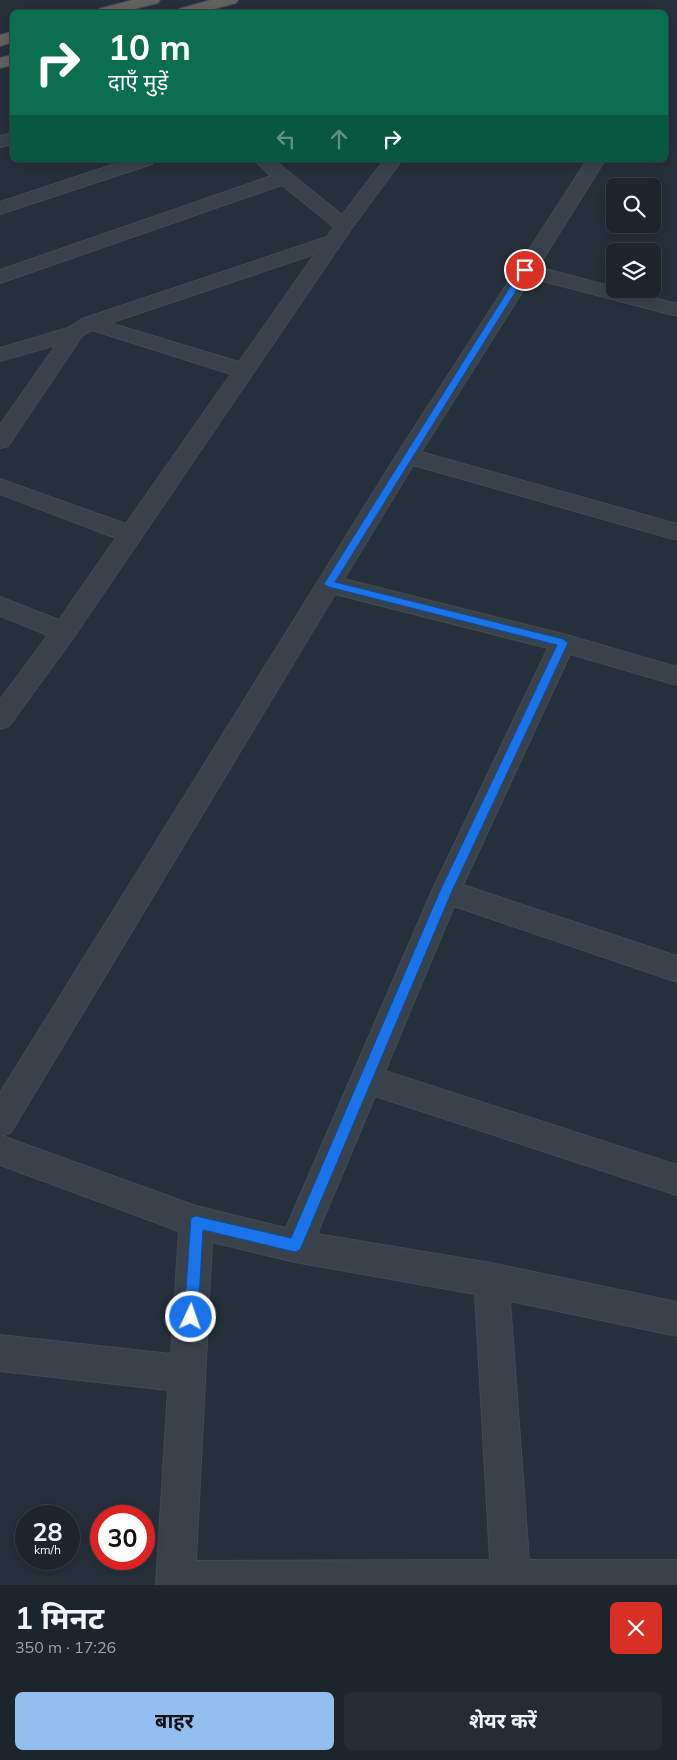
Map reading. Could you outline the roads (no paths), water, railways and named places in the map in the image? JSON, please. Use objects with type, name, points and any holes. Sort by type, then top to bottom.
[{"type":"highway","points":[[114,10],[152,0]]},
{"type":"highway","points":[[192,10],[230,0]]},
{"type":"street","points":[[0,208],[139,162]]},
{"type":"street","points":[[265,162],[340,233]]},
{"type":"street","points":[[0,719],[64,632],[340,233],[392,162]]},
{"type":"street","points":[[0,1122],[407,456],[595,162]]},
{"type":"street","points":[[0,277],[283,178]]},
{"type":"street","points":[[0,355],[82,328],[340,233]]},
{"type":"street","points":[[525,270],[677,310]]},
{"type":"street","points":[[82,328],[245,371]]},
{"type":"street","points":[[0,442],[82,328]]},
{"type":"street","points":[[407,456],[677,532]]},
{"type":"street","points":[[0,486],[131,535]]},
{"type":"street","points":[[329,584],[563,643],[677,676]]},
{"type":"street","points":[[0,606],[64,632]]},
{"type":"street","points":[[295,1246],[446,891],[563,643]]},
{"type":"street","points":[[446,891],[676,965]]},
{"type":"street","points":[[366,1079],[677,1180]]},
{"type":"street","points":[[0,1150],[196,1222],[295,1246],[491,1280],[677,1320]]},
{"type":"street","points":[[196,1222],[175,1582],[677,1579]]},
{"type":"street","points":[[491,1280],[511,1579]]},
{"type":"street","points":[[0,1353],[187,1374]]}]
